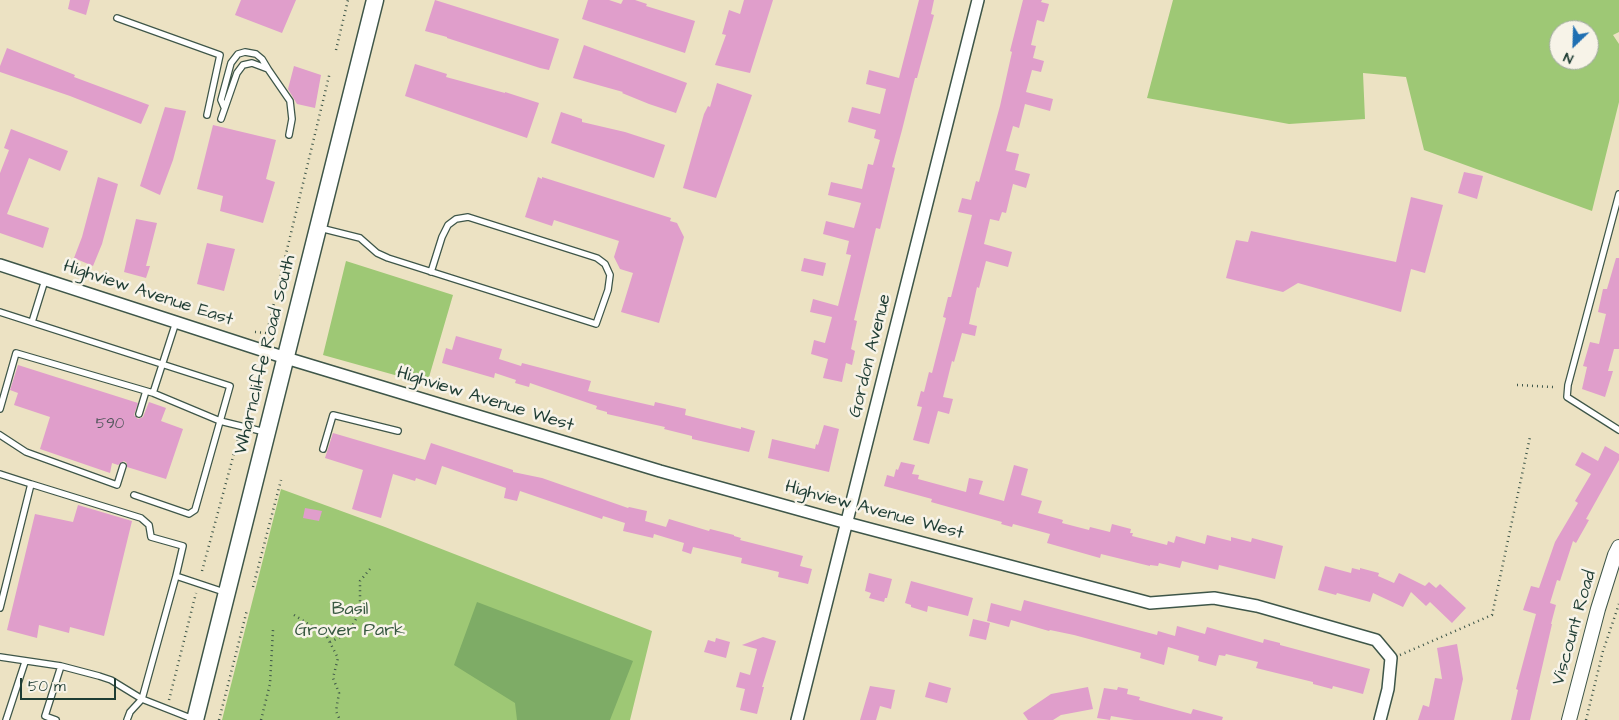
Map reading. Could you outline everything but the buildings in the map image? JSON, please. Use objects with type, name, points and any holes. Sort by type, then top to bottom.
[{"type":"main road","name":"Wharncliffe Road South","points":[[195,720],[375,0]]},
{"type":"street","name":"Gordon Avenue","points":[[798,720],[978,0]]},
{"type":"street","name":"Highview Avenue East","points":[[0,265],[286,358]]},
{"type":"street","name":"Highview Avenue West","points":[[286,358],[651,468],[847,523],[1150,603],[1214,598],[1257,606],[1376,640],[1391,658],[1388,688],[1380,720]]},
{"type":"street","name":"Viscount Road","points":[[1569,720],[1598,610],[1619,547]]},
{"type":"lane","points":[[117,18],[220,55],[207,115]]},
{"type":"lane","points":[[224,107],[221,100],[231,63],[238,54],[245,52],[256,54],[262,58],[290,101],[292,119],[289,135]]},
{"type":"lane","points":[[221,119],[237,73],[243,65],[252,63],[268,69]]},
{"type":"lane","points":[[1619,194],[1568,385],[1567,397],[1619,430]]},
{"type":"lane","points":[[318,228],[360,238],[377,253],[431,272],[596,324],[608,290],[610,275],[605,264],[597,258],[468,217],[456,219],[448,225],[442,237],[431,272]]},
{"type":"lane","points":[[32,322],[46,280]]},
{"type":"lane","points":[[0,312],[230,386],[195,510],[189,514],[134,495]]},
{"type":"lane","points":[[153,393],[176,322]]},
{"type":"lane","points":[[0,408],[16,353],[153,393],[220,421],[267,432]]},
{"type":"lane","points":[[139,414],[146,391]]},
{"type":"lane","points":[[324,449],[333,414],[398,431]]},
{"type":"lane","points":[[0,435],[26,452],[117,485],[123,466]]},
{"type":"lane","points":[[0,474],[141,518],[149,525],[151,537],[183,546],[142,699],[130,712],[127,720]]},
{"type":"lane","points":[[0,608],[31,484]]},
{"type":"lane","points":[[176,576],[227,593]]},
{"type":"lane","points":[[0,658],[61,666],[110,680],[142,699],[195,720]]},
{"type":"lane","points":[[6,720],[25,662]]},
{"type":"lane","points":[[56,720],[45,716],[61,666]]},
{"type":"path","points":[[336,50],[348,0]]},
{"type":"path","points":[[255,332],[266,333],[268,328],[330,72]]},
{"type":"path","points":[[1518,385],[1553,387]]},
{"type":"path","points":[[202,571],[241,426]]},
{"type":"path","points":[[1399,655],[1492,615],[1530,437]]},
{"type":"path","points":[[253,587],[281,480]]},
{"type":"path","points":[[330,642],[348,633],[360,612],[360,581],[370,569]]},
{"type":"path","points":[[168,701],[196,593]]},
{"type":"path","points":[[1586,720],[1603,651],[1619,604]]},
{"type":"path","points":[[219,720],[247,610]]},
{"type":"path","points":[[294,615],[326,635],[338,658],[333,678],[338,693],[336,711],[340,720]]},
{"type":"path","points":[[261,720],[270,684],[273,630]]},
{"type":"green space","points":[[1173,0],[1619,0],[1619,32],[1613,35],[1619,44],[1619,102],[1592,211],[1424,150],[1406,77],[1363,73],[1365,119],[1289,124],[1147,98]]},
{"type":"green space","points":[[346,261],[453,295],[427,384],[323,355]]},
{"type":"green space","name":"Basil Grover Park","points":[[281,489],[385,527],[652,631],[630,720],[222,720]]},
{"type":"green space","points":[[477,602],[633,661],[610,720],[517,720],[515,703],[454,665]]}]
